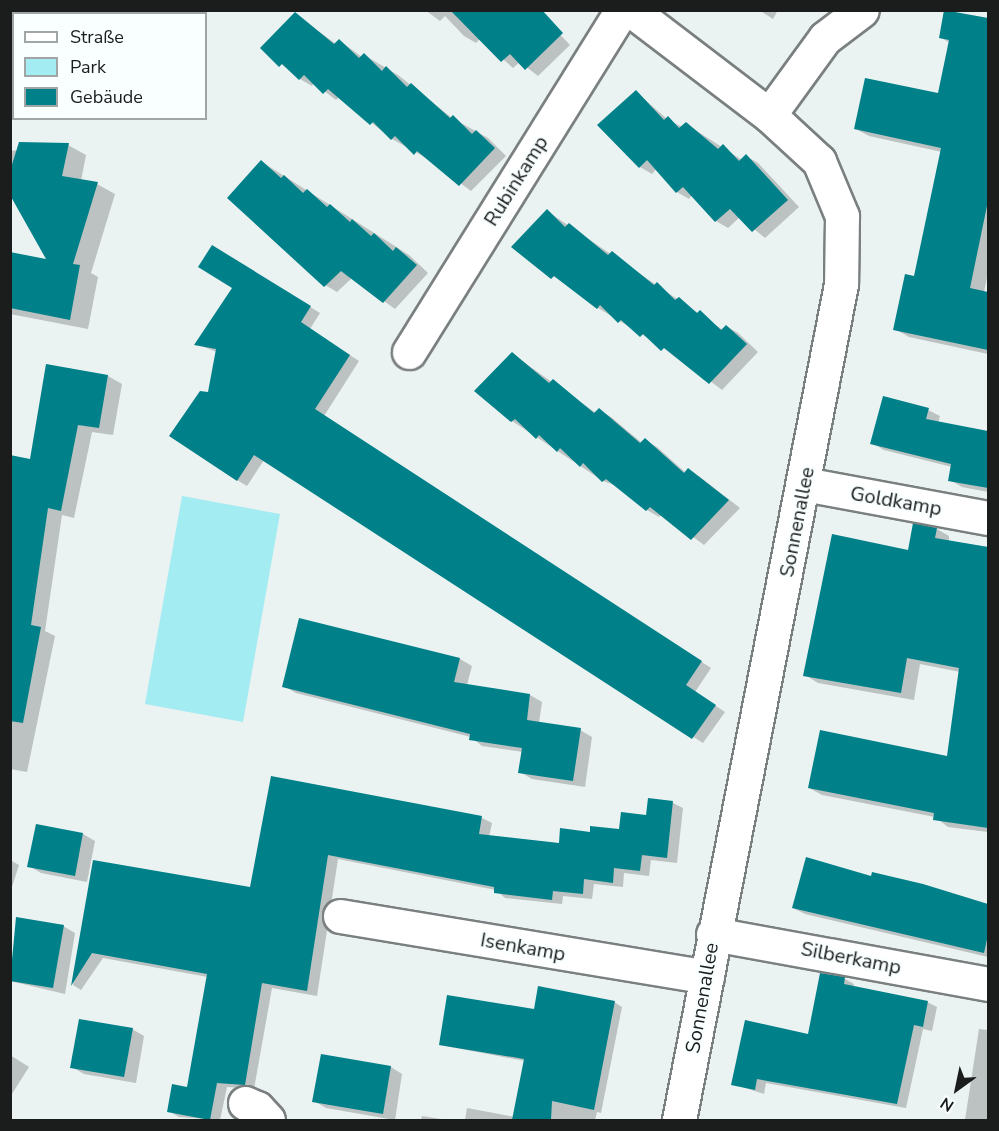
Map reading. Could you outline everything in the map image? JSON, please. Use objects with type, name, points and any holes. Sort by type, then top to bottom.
[{"type":"street","name":"Rubinkamp","points":[[409,352],[622,10]]},
{"type":"street","name":"Sonnenallee","points":[[631,10],[769,114],[819,161],[842,216],[841,284],[744,799],[713,934],[680,1120]]},
{"type":"street","points":[[769,114],[825,38],[862,10]]},
{"type":"street","name":"Goldkamp","points":[[804,484],[988,518]]},
{"type":"street","name":"Isenkamp","points":[[340,916],[707,977]]},
{"type":"street","name":"Silberkamp","points":[[713,934],[988,984]]},
{"type":"green space","points":[[182,496],[280,514],[243,722],[145,704]]},
{"type":"building","points":[[450,10],[542,10],[563,33],[525,70],[510,54],[501,62]]},
{"type":"building","points":[[944,10],[988,18],[988,201],[970,288],[988,292],[988,350],[893,330],[905,274],[914,276],[941,148],[854,129],[865,78],[938,93],[949,40],[939,38]]},
{"type":"building","points":[[295,12],[334,44],[339,39],[359,58],[364,53],[382,71],[386,66],[407,87],[411,83],[450,118],[453,115],[472,134],[476,130],[495,148],[459,186],[417,151],[414,155],[395,136],[391,140],[373,122],[370,125],[328,89],[323,94],[304,75],[299,80],[282,64],[279,67],[260,48]]},
{"type":"building","points":[[636,90],[664,120],[668,116],[679,128],[686,122],[718,149],[723,144],[739,161],[746,154],[788,200],[752,232],[730,209],[715,222],[683,187],[676,193],[647,160],[639,168],[597,125]]},
{"type":"building","points":[[19,142],[69,143],[62,176],[98,182],[73,264],[80,265],[70,320],[10,308],[10,252],[46,259],[10,195],[10,171]]},
{"type":"building","points":[[261,160],[281,178],[284,175],[303,193],[307,189],[327,207],[330,204],[350,222],[352,219],[371,236],[374,233],[393,251],[396,247],[417,265],[383,303],[341,271],[324,287],[227,198]]},
{"type":"building","points":[[547,209],[565,227],[569,223],[608,255],[612,251],[654,285],[657,282],[675,300],[679,297],[697,313],[700,310],[721,330],[726,325],[747,344],[709,384],[664,348],[661,351],[643,334],[640,337],[621,320],[618,323],[600,305],[597,309],[554,276],[551,279],[511,247]]},
{"type":"building","points":[[212,245],[311,306],[301,322],[350,355],[315,409],[702,661],[686,685],[716,705],[692,739],[254,455],[237,481],[169,436],[200,391],[208,392],[216,349],[194,345],[232,288],[198,267]]},
{"type":"building","points":[[512,352],[549,383],[553,379],[594,413],[599,408],[640,443],[645,438],[684,473],[688,468],[729,500],[691,540],[650,507],[646,511],[606,479],[602,482],[583,463],[580,467],[560,448],[557,452],[539,435],[536,439],[515,419],[511,422],[474,391]]},
{"type":"building","points":[[46,364],[108,375],[99,428],[78,425],[61,511],[48,508],[31,625],[41,627],[23,723],[10,721],[10,455],[30,459]]},
{"type":"building","points":[[883,396],[929,408],[926,419],[988,431],[988,488],[948,481],[951,464],[870,444]]},
{"type":"building","points":[[913,523],[937,528],[935,538],[988,547],[988,828],[933,820],[934,813],[808,788],[820,730],[947,756],[959,668],[907,658],[901,693],[803,676],[832,534],[908,550]]},
{"type":"building","points":[[299,618],[460,658],[454,682],[530,694],[527,720],[581,728],[573,781],[518,773],[522,748],[469,740],[470,734],[282,687]]},
{"type":"building","points":[[271,776],[482,816],[479,834],[559,843],[560,828],[590,832],[590,826],[619,829],[621,812],[646,815],[648,798],[673,801],[667,858],[642,855],[640,871],[614,868],[613,883],[584,879],[583,894],[553,891],[552,900],[494,893],[494,887],[328,855],[307,991],[262,983],[245,1085],[217,1083],[210,1120],[167,1112],[172,1084],[187,1087],[207,974],[92,953],[71,986],[93,860],[250,887]]},
{"type":"building","points":[[36,824],[83,833],[75,876],[27,867]]},
{"type":"building","points":[[806,857],[871,876],[872,872],[923,884],[988,904],[988,935],[984,953],[792,908]]},
{"type":"building","points":[[16,917],[64,925],[53,988],[10,981]]},
{"type":"building","points":[[820,973],[845,977],[844,984],[928,1001],[923,1027],[914,1025],[897,1104],[757,1079],[755,1090],[731,1085],[745,1020],[808,1034]]},
{"type":"building","points":[[538,986],[615,1001],[594,1110],[552,1101],[551,1120],[512,1120],[524,1059],[439,1045],[447,995],[534,1009]]},
{"type":"building","points":[[79,1019],[133,1028],[124,1077],[70,1068]]},
{"type":"building","points":[[321,1054],[391,1066],[383,1114],[312,1102]]}]
